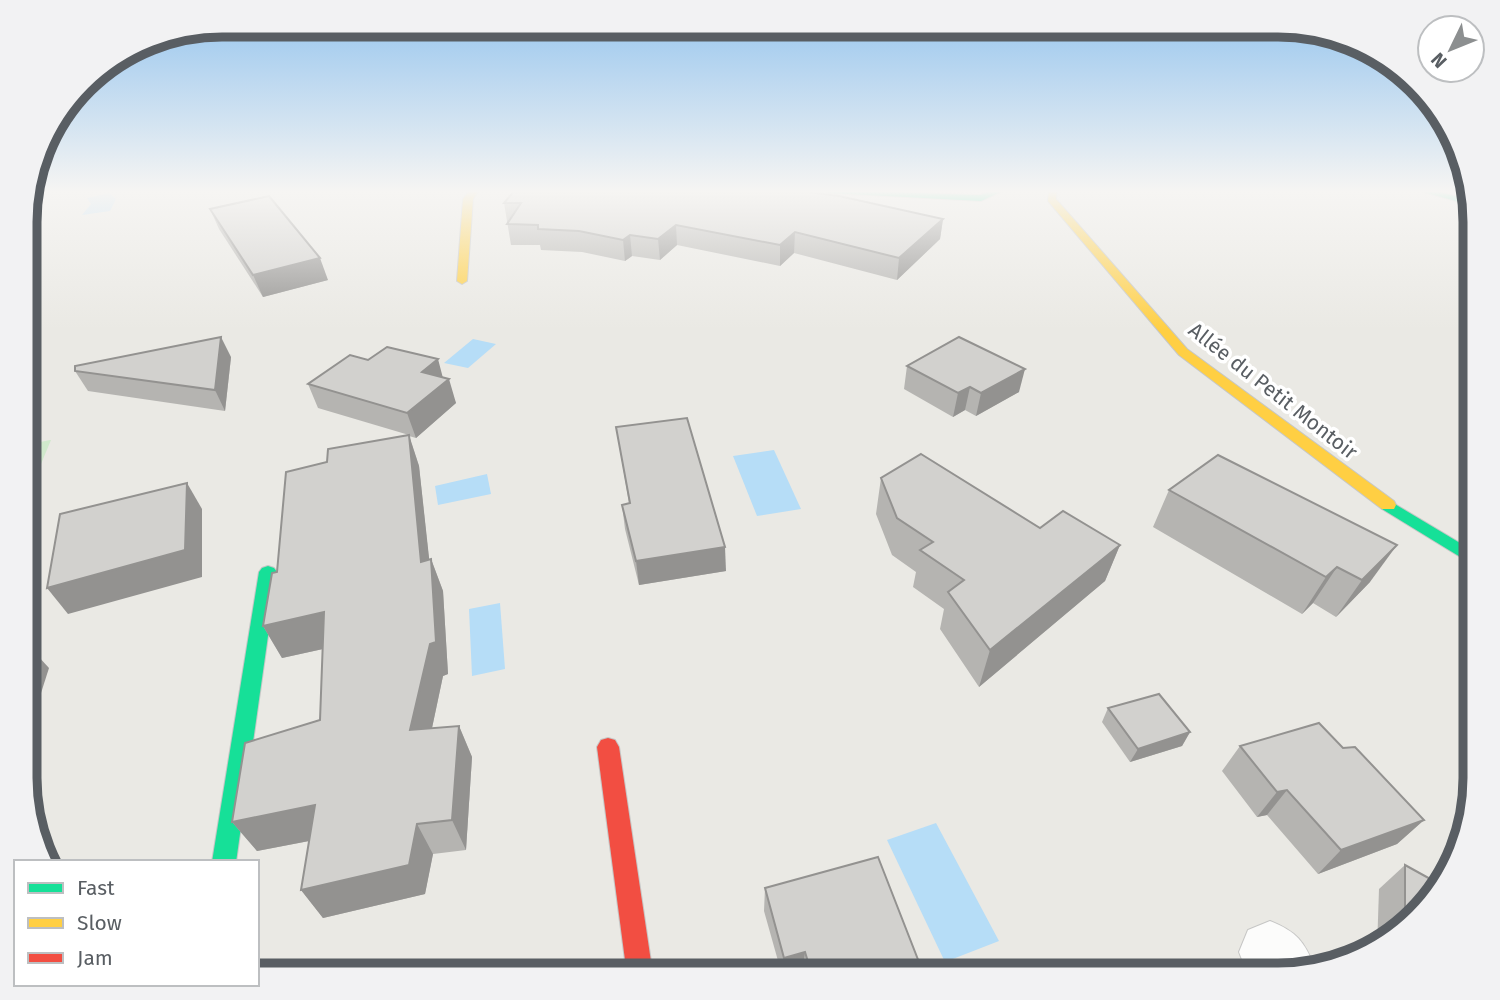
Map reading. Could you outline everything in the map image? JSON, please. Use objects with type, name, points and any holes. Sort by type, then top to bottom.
[{"type":"street","points":[[462,281],[465,237]]},
{"type":"street","name":"Allée du Petit Montoir","points":[[1083,237],[1183,352],[1406,519],[1463,553]]},
{"type":"street","points":[[224,860],[268,572]]},
{"type":"street","points":[[608,747],[638,963]]},
{"type":"green space","points":[[51,440],[37,474],[37,443]]},
{"type":"water","points":[[473,339],[496,344],[468,368],[444,363]]},
{"type":"water","points":[[774,450],[801,509],[757,516],[733,456]]},
{"type":"water","points":[[487,474],[491,494],[438,505],[435,486]]},
{"type":"water","points":[[500,603],[505,669],[472,676],[469,609]]},
{"type":"water","points":[[936,823],[999,941],[945,962],[887,840]]},
{"type":"building","points":[[228,237],[302,237],[320,258],[253,275]]},
{"type":"building","points":[[607,237],[628,237],[623,240]]},
{"type":"building","points":[[737,237],[790,237],[780,245]]},
{"type":"building","points":[[814,237],[923,237],[899,258]]},
{"type":"building","points":[[221,337],[215,390],[75,371],[75,366]]},
{"type":"building","points":[[959,337],[1025,369],[981,393],[970,387],[958,393],[907,366]]},
{"type":"building","points":[[387,347],[438,359],[422,372],[449,379],[407,413],[308,384],[350,355],[368,360]]},
{"type":"building","points":[[687,418],[725,547],[636,561],[622,505],[630,503],[616,427]]},
{"type":"building","points":[[409,435],[421,562],[431,559],[436,642],[430,644],[410,730],[459,726],[452,820],[417,824],[409,865],[301,890],[315,805],[232,822],[245,743],[320,720],[324,612],[263,626],[272,573],[277,572],[286,472],[327,462],[328,449]]},
{"type":"building","points":[[921,454],[1040,528],[1063,511],[1120,545],[990,650],[948,592],[964,580],[920,550],[933,542],[897,518],[881,478]]},
{"type":"building","points":[[1218,455],[1397,545],[1362,580],[1337,567],[1326,577],[1169,490]]},
{"type":"building","points":[[187,483],[185,550],[47,588],[60,514]]},
{"type":"building","points":[[1159,694],[1190,732],[1138,749],[1108,708]]},
{"type":"building","points":[[1319,723],[1343,748],[1355,747],[1424,820],[1341,850],[1287,790],[1277,792],[1240,746]]},
{"type":"building","points":[[878,857],[919,963],[808,963],[805,952],[784,958],[765,888]]},
{"type":"building","points":[[1405,865],[1432,880],[1405,913]]},
{"type":"traffic: fast","points":[[1388,505],[1463,552]]},
{"type":"traffic: fast","points":[[224,860],[268,572]]},
{"type":"traffic: slow","points":[[462,281],[465,237]]},
{"type":"traffic: slow","points":[[1083,237],[1183,352],[1388,505]]},
{"type":"traffic: jam","points":[[608,747],[638,963]]}]
